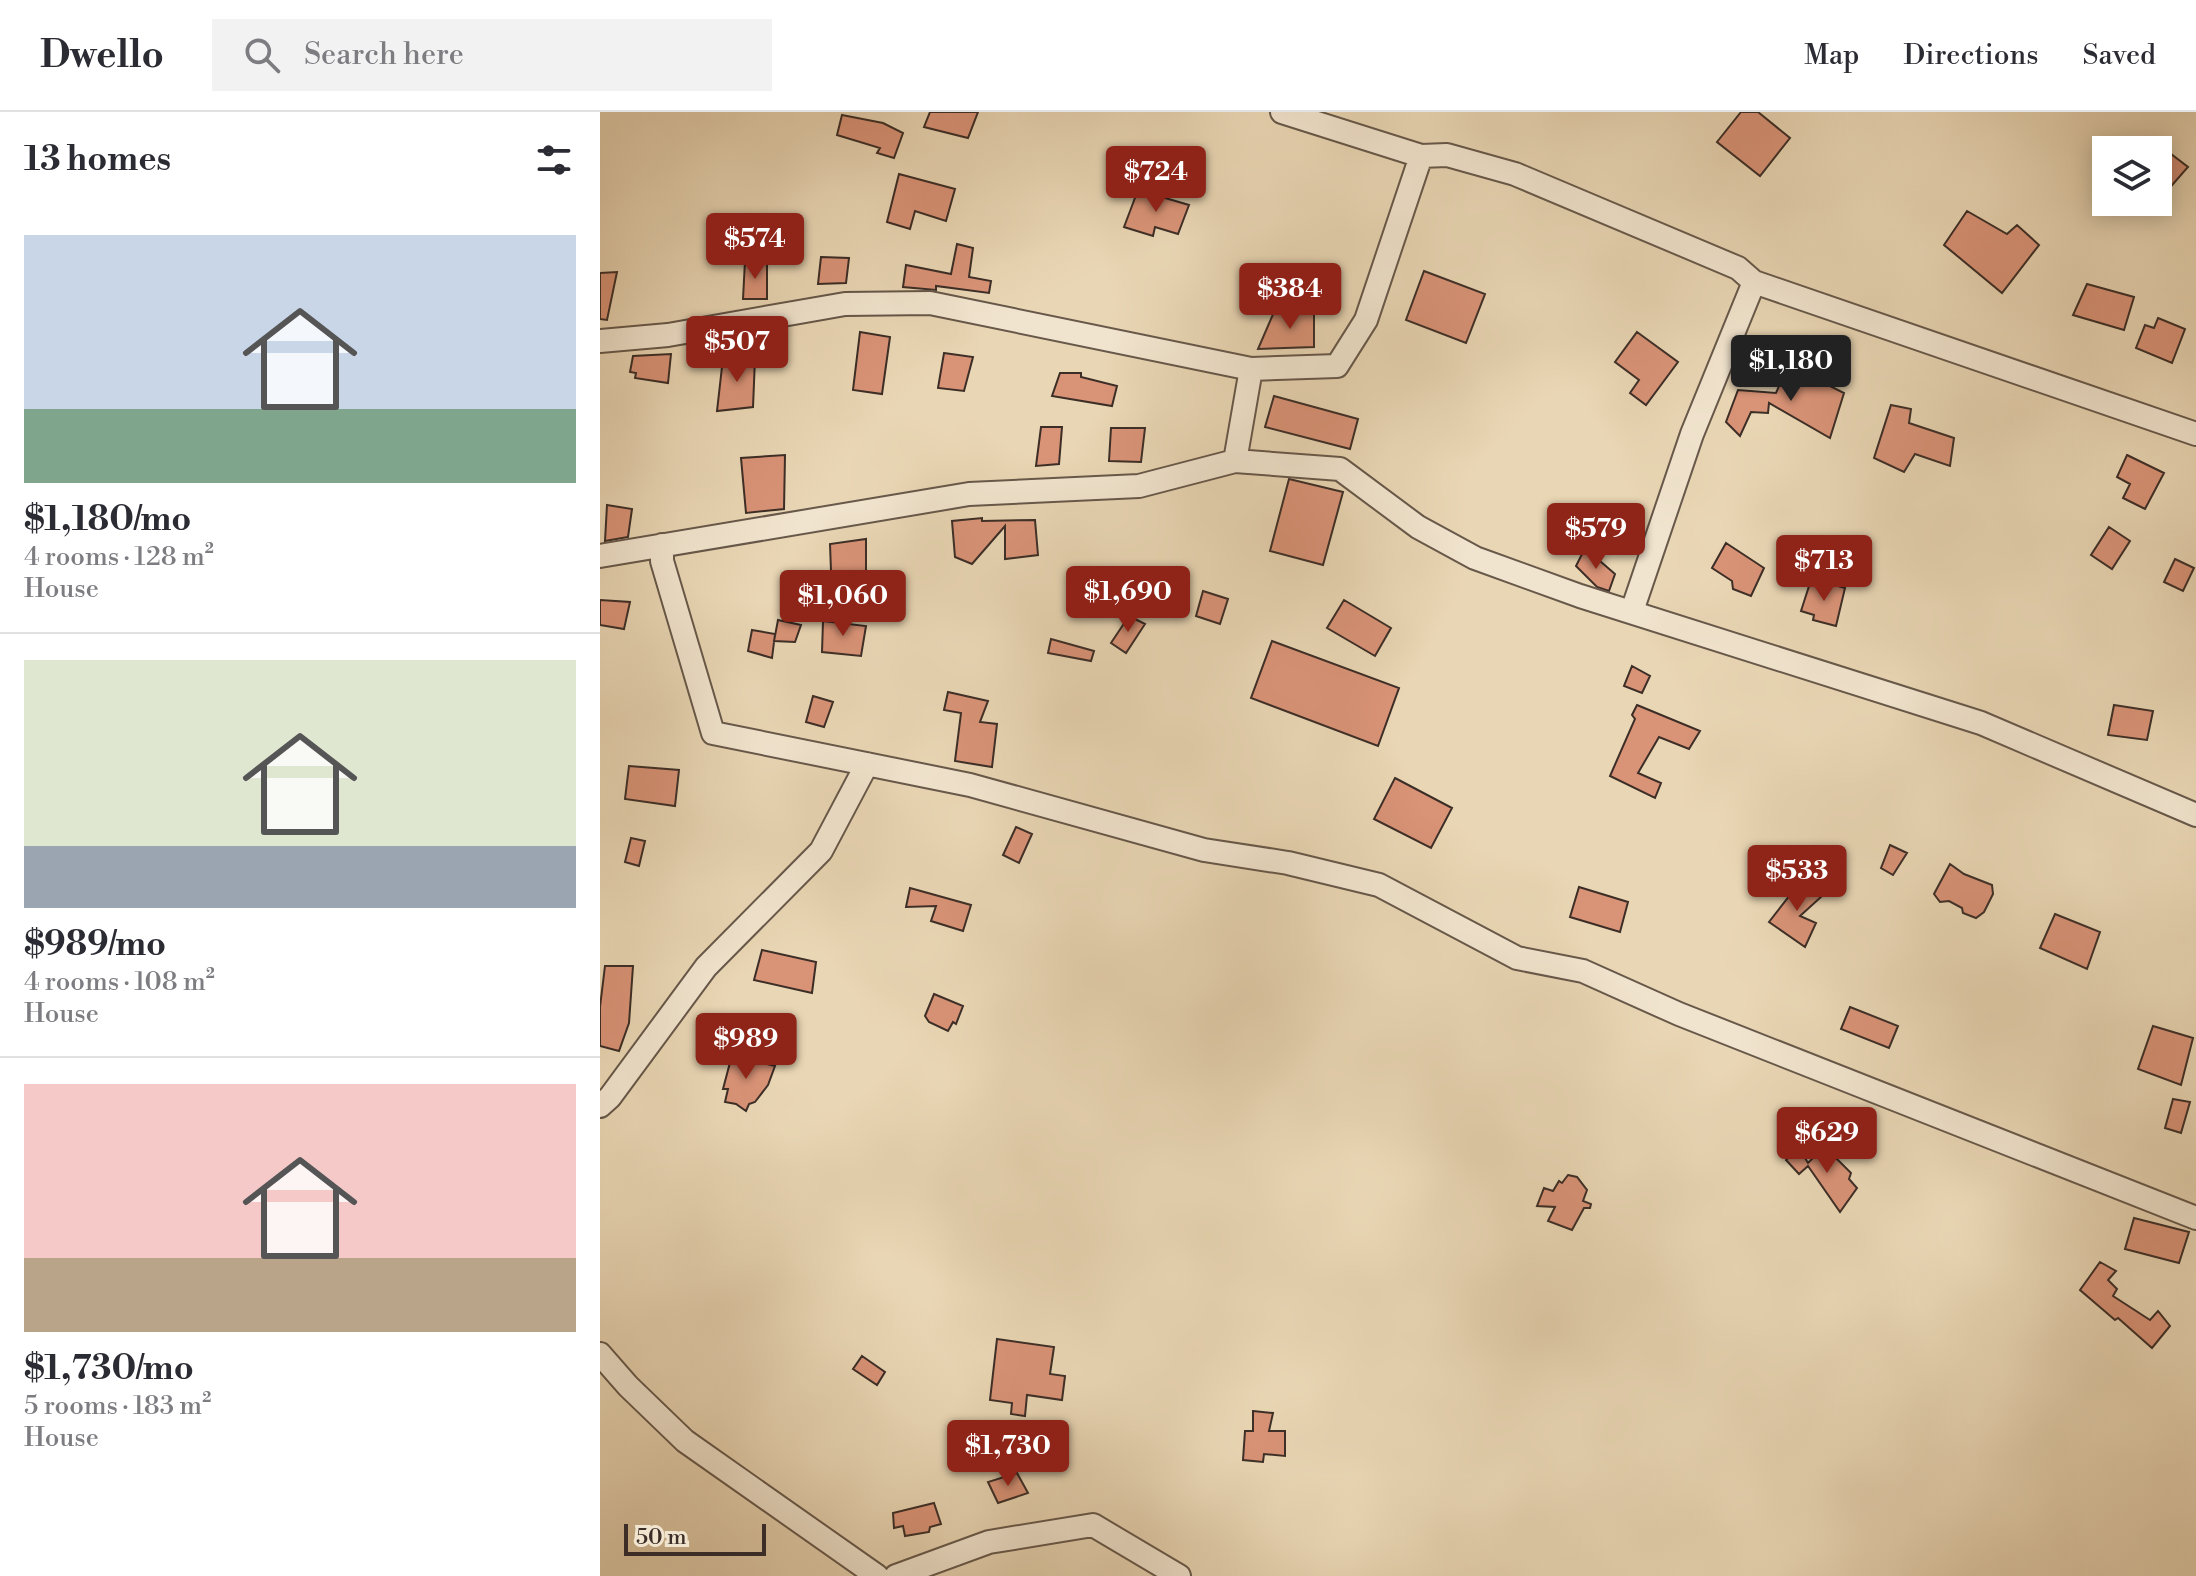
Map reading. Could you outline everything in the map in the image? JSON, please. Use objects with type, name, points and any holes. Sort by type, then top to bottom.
[{"type":"street","points":[[1282,112],[1421,156],[1447,155],[1515,174],[1738,268],[1754,282],[2196,434]]},
{"type":"street","points":[[600,341],[668,335],[845,304],[930,303],[1251,369],[1337,366],[1366,320],[1421,156]]},
{"type":"street","points":[[1632,611],[1692,434],[1754,282]]},
{"type":"street","points":[[1235,461],[1251,369]]},
{"type":"street","points":[[600,556],[969,494],[1139,486],[1217,463],[1235,461],[1340,469],[1418,527],[1475,558],[1580,596],[1981,723],[2196,815]]},
{"type":"street","points":[[662,545],[662,561],[713,733],[970,785],[1204,850],[1288,863],[1379,885],[1517,958],[1583,971],[1679,1014],[2196,1218]]},
{"type":"street","points":[[600,1106],[610,1097],[706,967],[821,851],[867,764]]},
{"type":"street","points":[[600,1354],[685,1441],[877,1576]]},
{"type":"street","points":[[896,1576],[989,1542],[1093,1525],[1179,1576]]},
{"type":"building","points":[[930,112],[978,112],[968,138],[924,127]]},
{"type":"building","points":[[1741,112],[1758,112],[1790,138],[1760,176],[1717,142]]},
{"type":"building","points":[[842,115],[883,123],[903,133],[894,158],[877,153],[880,148],[837,135]]},
{"type":"building","points":[[2172,155],[2188,167],[2172,185]]},
{"type":"building","points":[[899,174],[955,189],[946,221],[915,211],[910,229],[887,222]]},
{"type":"building","points":[[1138,190],[1189,205],[1178,234],[1155,227],[1153,236],[1124,227]]},
{"type":"building","points":[[1967,211],[2007,234],[2017,225],[2039,245],[2002,293],[1944,245]]},
{"type":"building","points":[[957,244],[973,248],[969,277],[991,281],[989,293],[936,286],[936,290],[903,287],[906,265],[951,274]]},
{"type":"building","points":[[821,257],[849,258],[846,283],[818,284]]},
{"type":"building","points":[[745,261],[767,263],[767,299],[743,299]]},
{"type":"building","points":[[1424,271],[1485,294],[1466,343],[1406,320]]},
{"type":"building","points":[[617,272],[607,320],[600,319],[600,273]]},
{"type":"building","points":[[2087,284],[2134,297],[2124,330],[2073,315]]},
{"type":"building","points":[[1274,312],[1314,312],[1314,347],[1258,349]]},
{"type":"building","points":[[2158,318],[2185,329],[2172,363],[2136,348],[2145,325],[2154,328]]},
{"type":"building","points":[[860,332],[890,337],[882,394],[853,390]]},
{"type":"building","points":[[1637,332],[1678,362],[1646,405],[1630,393],[1639,380],[1615,362]]},
{"type":"building","points":[[944,353],[973,357],[964,391],[938,388]]},
{"type":"building","points":[[671,354],[668,383],[635,378],[636,373],[630,372],[633,356]]},
{"type":"building","points":[[723,358],[755,358],[753,407],[717,411]]},
{"type":"building","points":[[1788,365],[1844,393],[1830,438],[1769,403],[1768,413],[1751,412],[1740,436],[1726,422],[1738,390],[1776,393]]},
{"type":"building","points":[[1060,373],[1081,373],[1081,377],[1117,386],[1112,406],[1052,396]]},
{"type":"building","points":[[1274,396],[1358,419],[1350,449],[1265,427]]},
{"type":"building","points":[[1891,405],[1911,409],[1909,423],[1954,438],[1950,466],[1915,454],[1904,472],[1874,458]]},
{"type":"building","points":[[1041,427],[1062,427],[1059,464],[1036,466]]},
{"type":"building","points":[[1111,428],[1145,428],[1141,462],[1109,461]]},
{"type":"building","points":[[785,455],[784,509],[746,513],[741,458]]},
{"type":"building","points":[[2127,455],[2164,473],[2145,509],[2123,498],[2130,484],[2117,477]]},
{"type":"building","points":[[1289,479],[1343,492],[1323,565],[1270,551]]},
{"type":"building","points":[[607,505],[632,509],[628,537],[605,541]]},
{"type":"building","points":[[982,518],[982,521],[1035,520],[1038,555],[1005,559],[1005,526],[972,564],[955,557],[952,521]]},
{"type":"building","points":[[2109,527],[2130,541],[2112,569],[2091,555]]},
{"type":"building","points":[[866,539],[866,583],[839,582],[841,571],[831,571],[830,544]]},
{"type":"building","points":[[1726,543],[1764,568],[1751,596],[1733,589],[1732,581],[1712,568]]},
{"type":"building","points":[[1585,548],[1615,574],[1609,591],[1597,587],[1576,566]]},
{"type":"building","points":[[2175,559],[2194,568],[2183,591],[2164,582]]},
{"type":"building","points":[[1810,583],[1830,589],[1831,584],[1845,588],[1836,626],[1813,620],[1814,615],[1801,611]]},
{"type":"building","points":[[1203,591],[1228,599],[1220,624],[1196,616]]},
{"type":"building","points":[[1115,597],[1134,603],[1135,616],[1111,615]]},
{"type":"building","points":[[600,600],[630,602],[624,629],[600,625]]},
{"type":"building","points":[[1344,600],[1391,628],[1375,656],[1327,628]]},
{"type":"building","points":[[1129,616],[1145,624],[1126,653],[1111,643]]},
{"type":"building","points":[[778,620],[801,625],[795,642],[774,641]]},
{"type":"building","points":[[823,621],[866,626],[861,656],[822,652]]},
{"type":"building","points":[[752,630],[775,634],[772,658],[748,651]]},
{"type":"building","points":[[1051,639],[1094,651],[1091,661],[1048,653]]},
{"type":"building","points":[[1272,641],[1399,688],[1378,746],[1251,698]]},
{"type":"building","points":[[1632,666],[1650,676],[1642,693],[1624,686]]},
{"type":"building","points":[[948,692],[988,701],[980,722],[997,724],[992,767],[955,761],[961,713],[944,710]]},
{"type":"building","points":[[813,696],[833,702],[824,727],[806,722]]},
{"type":"building","points":[[1637,705],[1700,731],[1689,749],[1659,737],[1638,773],[1661,783],[1655,798],[1610,776],[1635,719],[1632,715]]},
{"type":"building","points":[[2114,705],[2153,711],[2147,740],[2108,735]]},
{"type":"building","points":[[629,766],[679,770],[675,806],[625,799]]},
{"type":"building","points":[[1395,778],[1452,808],[1431,848],[1374,819]]},
{"type":"building","points":[[1016,827],[1032,834],[1019,863],[1003,855]]},
{"type":"building","points":[[631,838],[645,841],[639,866],[625,862]]},
{"type":"building","points":[[1890,845],[1907,853],[1893,875],[1881,868]]},
{"type":"building","points":[[1950,864],[1964,874],[1992,885],[1993,894],[1984,912],[1976,918],[1963,913],[1962,908],[1949,901],[1940,902],[1934,894]]},
{"type":"building","points":[[1804,877],[1821,897],[1800,916],[1816,923],[1805,947],[1769,922]]},
{"type":"building","points":[[1579,887],[1628,902],[1620,932],[1570,917]]},
{"type":"building","points":[[910,888],[971,905],[963,931],[931,921],[936,906],[906,907]]},
{"type":"building","points":[[2055,914],[2100,932],[2087,969],[2040,948]]},
{"type":"building","points":[[762,950],[816,962],[812,993],[754,980]]},
{"type":"building","points":[[605,966],[633,966],[629,1023],[619,1051],[600,1046],[600,1007]]},
{"type":"building","points":[[934,994],[963,1006],[956,1024],[953,1022],[948,1031],[929,1022],[925,1016]]},
{"type":"building","points":[[1850,1007],[1898,1026],[1889,1048],[1841,1029]]},
{"type":"building","points":[[2153,1026],[2193,1038],[2181,1085],[2138,1069]]},
{"type":"building","points":[[732,1055],[775,1066],[768,1085],[746,1111],[736,1104],[725,1102],[728,1089],[723,1089]]},
{"type":"building","points":[[2173,1099],[2190,1102],[2181,1133],[2165,1128]]},
{"type":"building","points":[[1799,1148],[1808,1163],[1822,1149],[1851,1173],[1849,1179],[1857,1188],[1840,1212],[1808,1166],[1799,1174],[1786,1160]]},
{"type":"building","points":[[1568,1175],[1577,1177],[1587,1190],[1583,1201],[1591,1204],[1590,1208],[1584,1208],[1572,1230],[1548,1221],[1555,1207],[1537,1206],[1544,1188],[1553,1191],[1559,1181],[1562,1183]]},
{"type":"building","points":[[2134,1218],[2189,1232],[2179,1263],[2125,1249]]},
{"type":"building","points":[[2100,1262],[2116,1271],[2108,1280],[2117,1289],[2113,1296],[2150,1320],[2158,1311],[2170,1326],[2152,1348],[2080,1290]]},
{"type":"building","points":[[997,1339],[1054,1347],[1050,1374],[1065,1376],[1062,1400],[1027,1395],[1025,1416],[1011,1414],[1012,1403],[990,1400]]},
{"type":"building","points":[[862,1356],[885,1372],[877,1385],[853,1369]]},
{"type":"building","points":[[1253,1411],[1273,1413],[1269,1431],[1285,1431],[1285,1456],[1264,1454],[1263,1462],[1243,1460],[1245,1431],[1253,1431]]},
{"type":"building","points":[[1017,1473],[1028,1493],[998,1503],[988,1482]]},
{"type":"building","points":[[934,1503],[941,1524],[930,1527],[929,1532],[905,1536],[903,1526],[894,1528],[893,1513]]}]
